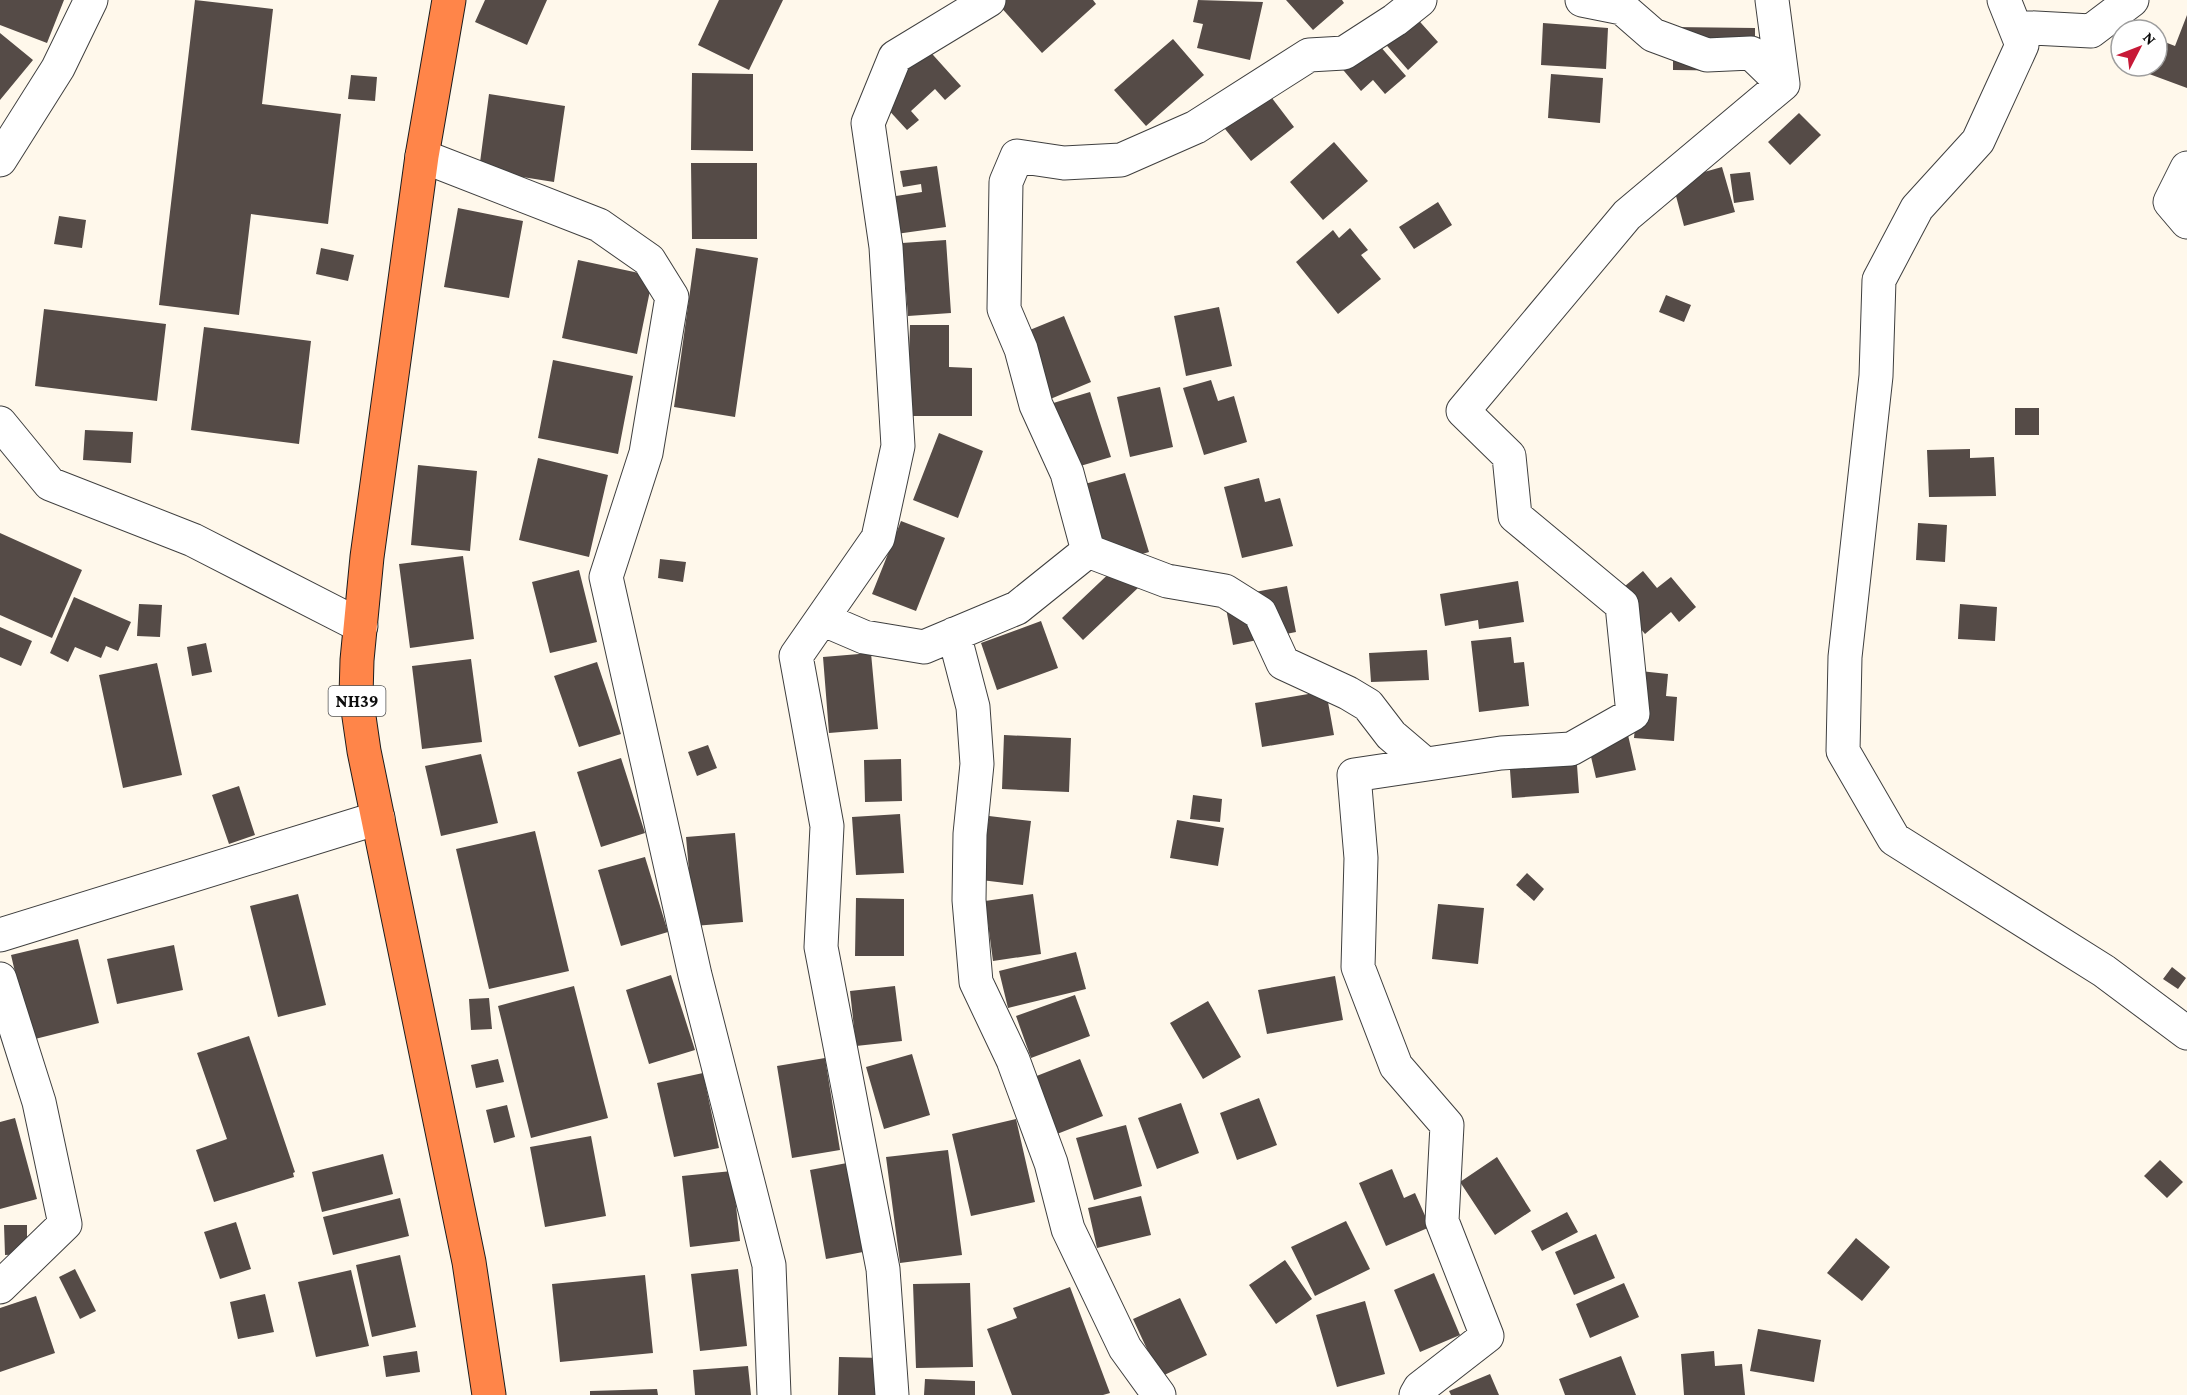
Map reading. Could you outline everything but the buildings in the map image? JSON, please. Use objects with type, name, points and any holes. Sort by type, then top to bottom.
[{"type":"highway","name":"NH39","points":[[449,0],[422,156],[367,557],[357,660],[356,696],[364,751],[469,1262],[489,1395]]},
{"type":"street","points":[[0,160],[58,68],[91,0]]},
{"type":"street","points":[[892,1395],[883,1269],[821,947],[827,826],[796,656],[878,538],[898,446],[886,247],[868,123],[895,57],[989,0]]},
{"type":"street","points":[[1088,551],[1067,473],[1036,405],[1021,349],[1004,309],[1006,182],[1017,156],[1064,163],[1121,160],[1196,127],[1309,55],[1344,53],[1395,20],[1420,0]]},
{"type":"street","points":[[1582,0],[1626,4],[1653,35],[1707,55],[1751,53],[1783,84]]},
{"type":"street","points":[[1772,0],[1783,84]]},
{"type":"street","points":[[2010,14],[2091,31],[2132,0]]},
{"type":"street","points":[[2010,14],[2022,45],[1978,141],[1917,208],[1879,280],[1876,376],[1845,657],[1844,752],[1894,839],[2104,971],[2187,1033]]},
{"type":"street","points":[[1416,1395],[1420,1388],[1487,1336],[1442,1221],[1447,1125],[1396,1066],[1358,967],[1360,858],[1354,775],[1501,753],[1571,749],[1633,714],[1622,605],[1515,516],[1509,456],[1463,411],[1627,214],[1783,84]]},
{"type":"street","points":[[422,156],[598,225],[650,260],[672,297],[646,453],[606,577],[695,975],[769,1265],[774,1395]]},
{"type":"street","points":[[2187,168],[2170,202],[2187,222]]},
{"type":"street","points":[[6,433],[50,484],[193,540],[361,626]]},
{"type":"street","points":[[822,619],[864,637],[924,647],[1017,608],[1088,551]]},
{"type":"street","points":[[1088,551],[1167,581],[1225,591],[1260,613],[1283,663],[1348,693],[1368,705],[1391,735],[1425,764]]},
{"type":"street","points":[[954,634],[973,707],[977,764],[970,834],[969,900],[976,982],[1016,1070],[1051,1163],[1068,1229],[1125,1348],[1159,1395]]},
{"type":"street","points":[[0,935],[378,818]]},
{"type":"street","points":[[0,979],[39,1102],[65,1224],[0,1287]]}]
